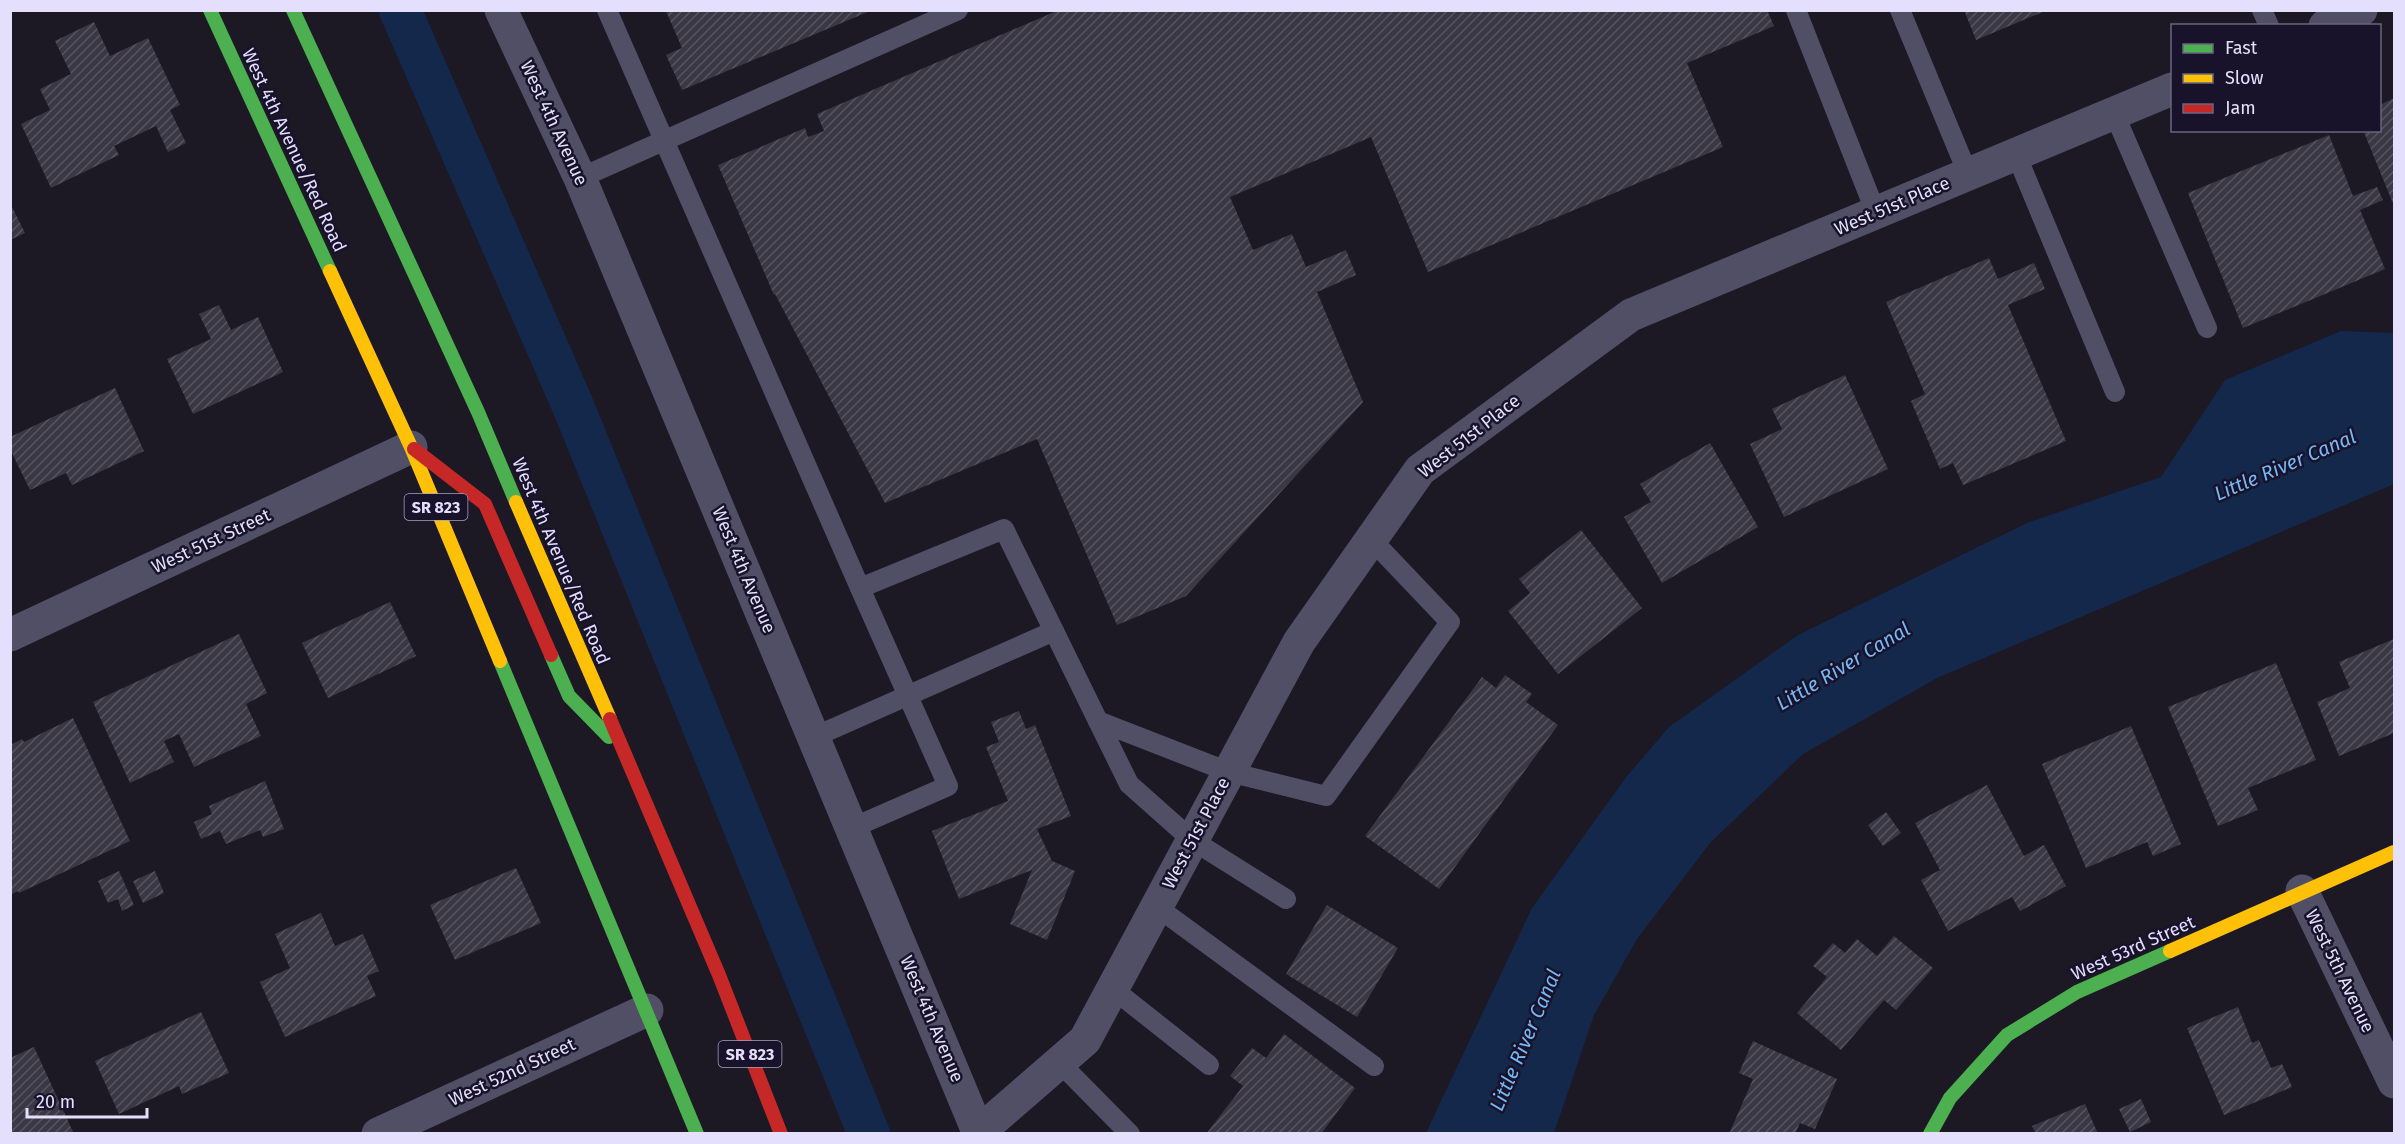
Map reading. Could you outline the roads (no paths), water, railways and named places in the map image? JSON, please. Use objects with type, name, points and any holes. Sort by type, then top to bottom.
[{"type":"main road","name":"West 4th Avenue/Red Road","points":[[210,10],[411,447],[697,1134]]},
{"type":"main road","name":"West 4th Avenue/Red Road","points":[[293,10],[478,412],[718,975],[781,1134]]},
{"type":"main road","points":[[411,447],[485,504],[569,696],[623,751]]},
{"type":"main road","name":"West 53rd Street","points":[[1930,1134],[1950,1098],[2007,1035],[2077,992],[2394,852]]},
{"type":"street","name":"West 4th Avenue","points":[[501,10],[580,178],[979,1133]]},
{"type":"street","points":[[2330,24],[2361,10]]},
{"type":"street","name":"West 51st Place","points":[[979,1133],[1085,1040],[1299,642],[1420,470],[1631,315],[2171,89]]},
{"type":"street","name":"West 51st Street","points":[[10,635],[411,447]]},
{"type":"street","name":"West 5th Avenue","points":[[2302,891],[2394,1082]]},
{"type":"street","name":"West 52nd Street","points":[[378,1134],[647,1010]]},
{"type":"lane","points":[[607,10],[948,786],[852,828]]},
{"type":"lane","points":[[1796,10],[1876,213]]},
{"type":"lane","points":[[1900,10],[1968,174]]},
{"type":"lane","points":[[2262,10],[2268,24]]},
{"type":"lane","points":[[580,178],[951,12]]},
{"type":"lane","points":[[2114,113],[2207,328]]},
{"type":"lane","points":[[2016,154],[2115,392]]},
{"type":"lane","points":[[860,588],[1004,529],[1129,784],[1192,840],[1286,899]]},
{"type":"lane","points":[[1098,721],[1229,772],[1326,796],[1450,622],[1371,539]]},
{"type":"lane","points":[[814,737],[1054,631]]},
{"type":"lane","points":[[1157,907],[1374,1066]]},
{"type":"lane","points":[[1113,989],[1209,1065]]},
{"type":"lane","points":[[1059,1062],[1130,1134]]},
{"type":"water","name":"Little River Canal","points":[[2341,331],[2394,333],[2394,484],[1937,678],[1803,754],[1710,843],[1637,939],[1594,1015],[1554,1133],[1426,1133],[1532,908],[1627,776],[1669,727],[1798,635],[2027,523],[2161,477],[2225,380]]},
{"type":"waterway","points":[[400,10],[573,406],[869,1134]]}]
